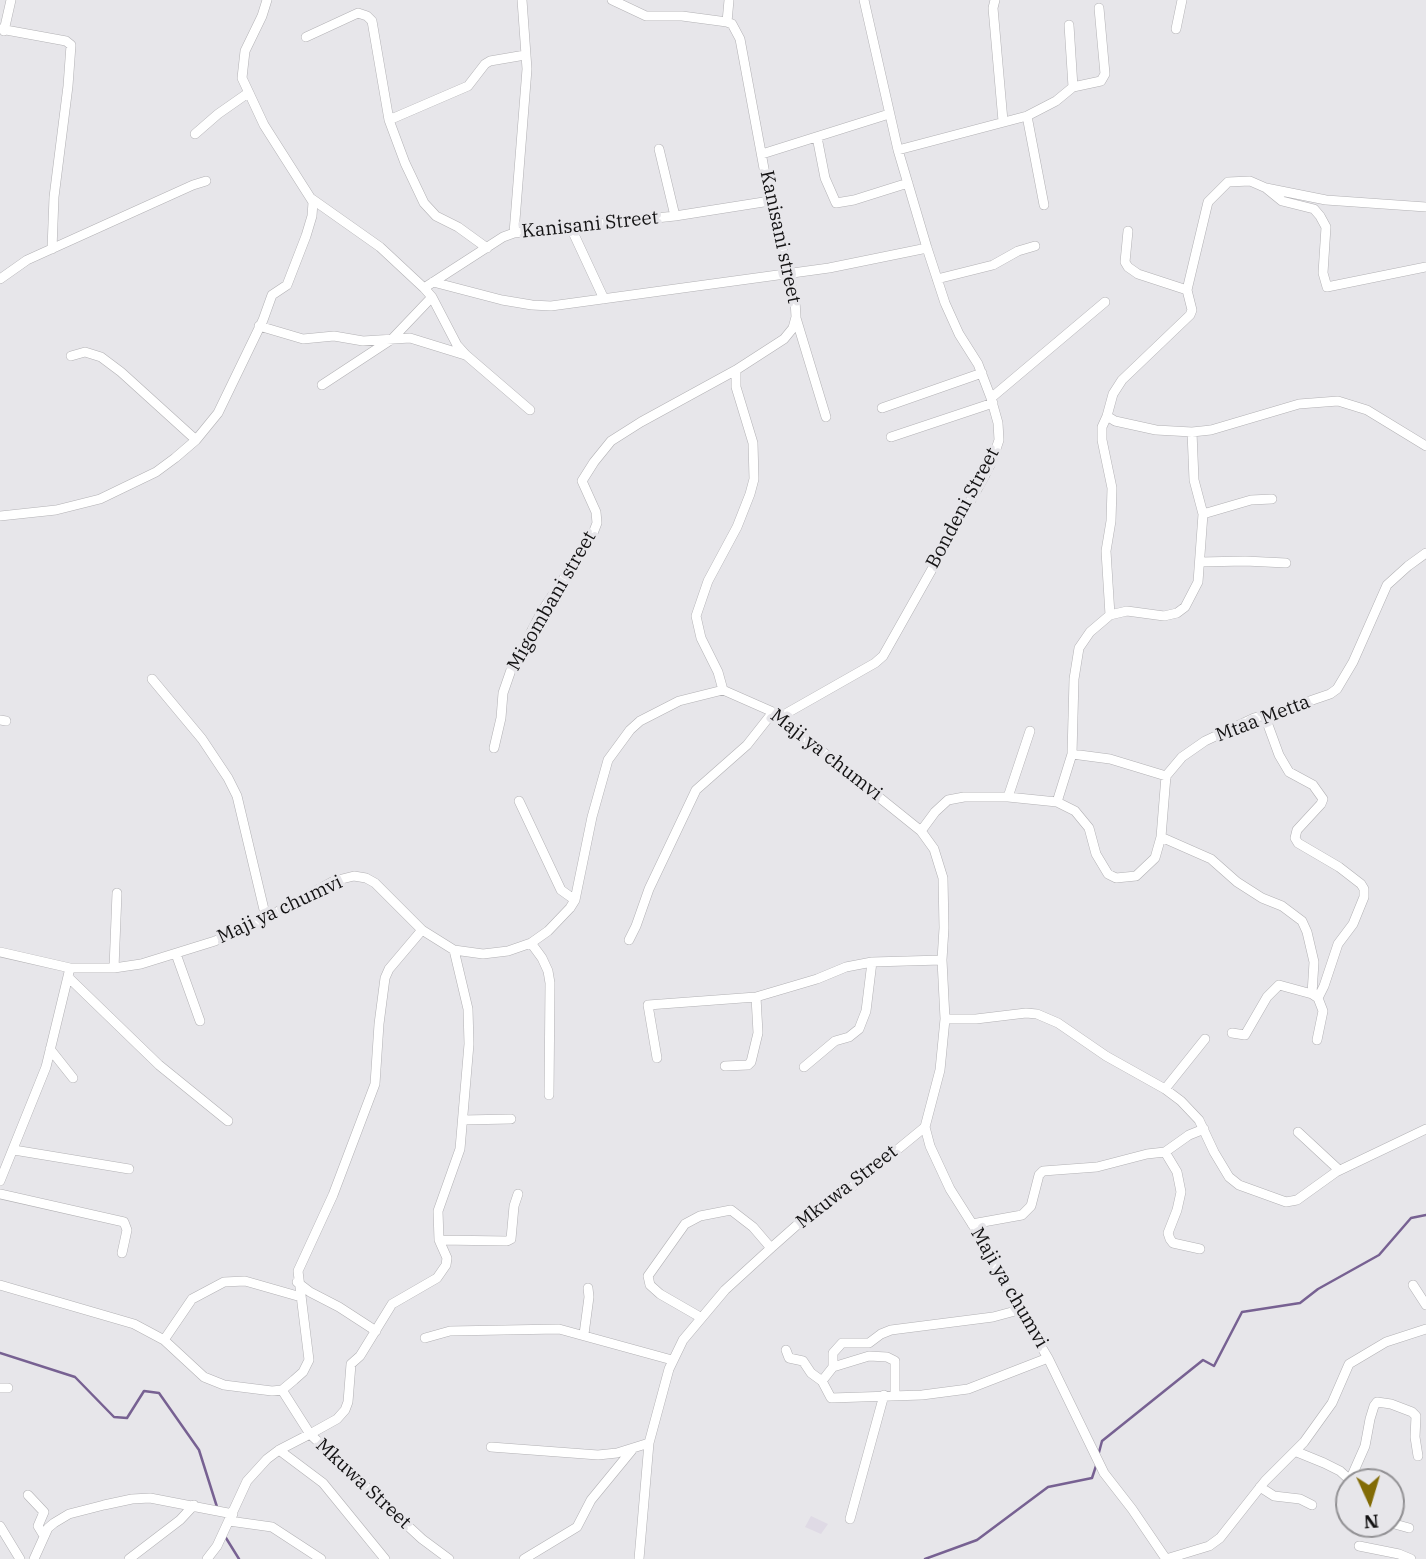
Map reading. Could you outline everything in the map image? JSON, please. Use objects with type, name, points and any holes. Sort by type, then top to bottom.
[{"type":"street","points":[[11,0],[2,30],[66,41],[71,46],[54,197],[52,249]]},
{"type":"street","points":[[267,0],[245,51],[241,72],[248,93],[288,164],[312,199],[429,285],[532,305],[551,306],[828,268],[928,248]]},
{"type":"street","points":[[514,233],[527,69],[522,0]]},
{"type":"street","points":[[612,0],[646,16],[682,16],[727,22],[730,0]]},
{"type":"street","name":"Bondeni Street","points":[[777,715],[875,663],[883,656],[992,461],[999,440],[992,401],[982,373],[959,334],[937,279],[898,150],[864,0]]},
{"type":"street","points":[[995,0],[993,8],[1003,121]]},
{"type":"street","points":[[1176,29],[1182,0]]},
{"type":"street","points":[[898,150],[1027,116],[1056,101],[1073,87],[1104,78],[1104,42],[1099,8]]},
{"type":"street","points":[[306,37],[358,13],[367,16],[375,27],[389,120],[405,163],[430,212],[458,227],[487,248]]},
{"type":"street","name":"Kanisani street","points":[[727,22],[732,24],[740,39],[770,201],[795,300],[796,317],[793,328],[784,338],[736,370]]},
{"type":"street","points":[[1069,26],[1073,87]]},
{"type":"street","points":[[389,120],[468,86],[481,68],[490,61],[525,55]]},
{"type":"street","points":[[195,134],[248,93]]},
{"type":"street","name":"Kanisani street","points":[[762,154],[889,114]]},
{"type":"street","points":[[1027,116],[1044,205]]},
{"type":"street","points":[[817,137],[825,178],[836,203],[908,183]]},
{"type":"street","points":[[659,149],[675,216]]},
{"type":"street","points":[[1110,615],[1106,551],[1111,522],[1112,488],[1102,440],[1102,427],[1113,394],[1122,380],[1190,315],[1192,310],[1187,290],[1208,202],[1213,195],[1228,182],[1238,180],[1326,200],[1426,207]]},
{"type":"street","points":[[0,279],[27,260],[206,181]]},
{"type":"street","points":[[1266,188],[1282,201],[1314,209],[1324,221],[1324,273],[1327,287],[1426,267]]},
{"type":"street","points":[[0,516],[56,510],[100,499],[156,472],[196,440],[218,413],[271,295],[287,285],[300,257],[312,216],[312,199]]},
{"type":"street","name":"Kanisani Street","points":[[429,285],[514,233],[675,216],[770,201]]},
{"type":"street","points":[[571,228],[604,299]]},
{"type":"street","points":[[1128,231],[1125,262],[1128,267],[1138,274],[1187,290]]},
{"type":"street","points":[[937,279],[993,265],[1018,251],[1035,246]]},
{"type":"street","points":[[429,285],[432,297],[453,338],[466,355],[530,410]]},
{"type":"street","points":[[322,385],[392,339],[432,297]]},
{"type":"street","points":[[891,437],[992,401],[1105,302]]},
{"type":"street","points":[[796,317],[826,417]]},
{"type":"street","points":[[258,327],[294,339],[334,335],[363,341],[410,338],[466,355]]},
{"type":"street","points":[[71,356],[85,352],[101,356],[196,440]]},
{"type":"street","points":[[723,690],[718,672],[701,638],[696,616],[708,581],[737,527],[754,479],[753,443],[736,387],[736,370]]},
{"type":"street","name":"Migombani street","points":[[494,748],[503,693],[511,670],[542,611],[592,536],[597,523],[596,512],[582,481],[594,462],[611,441],[736,370]]},
{"type":"street","points":[[882,408],[982,373]]},
{"type":"street","points":[[1107,416],[1115,421],[1157,430],[1192,432],[1211,430],[1299,404],[1338,401],[1367,410],[1426,446]]},
{"type":"street","points":[[1058,802],[1072,754],[1073,679],[1079,648],[1090,632],[1110,615],[1127,611],[1164,616],[1177,613],[1191,597],[1199,582],[1203,514],[1194,480],[1192,432]]},
{"type":"street","points":[[1203,514],[1251,500],[1272,499]]},
{"type":"street","name":"Mtaa Metta","points":[[1166,776],[1181,757],[1205,741],[1264,714],[1329,694],[1337,688],[1353,662],[1387,585],[1426,553]]},
{"type":"street","points":[[1201,562],[1286,563]]},
{"type":"street","points":[[152,679],[202,739],[237,796],[266,918]]},
{"type":"street","name":"Maji ya chumvi","points":[[0,952],[69,972],[141,964],[215,941],[266,918],[334,881],[354,876],[375,883],[422,930],[454,950],[483,954],[508,951],[531,943],[548,931],[575,900],[592,817],[608,760],[623,738],[640,721],[679,701],[723,690],[777,715],[920,831],[934,849],[943,878],[942,960],[945,1019],[940,1070],[925,1128],[937,1162],[1048,1357],[1104,1473],[1166,1559]]},
{"type":"street","points":[[1264,714],[1279,755],[1289,772],[1313,785],[1323,799],[1297,830],[1295,838],[1298,843],[1339,867],[1364,889],[1364,897],[1353,924],[1338,944],[1324,986],[1315,996]]},
{"type":"street","points":[[629,940],[649,889],[696,790],[777,715]]},
{"type":"street","points":[[1008,797],[1030,731]]},
{"type":"street","points":[[920,831],[935,811],[948,800],[964,797],[1008,797],[1058,802],[1081,818],[1089,828],[1102,866],[1108,874],[1116,878],[1129,878],[1144,870],[1155,858],[1161,837],[1166,776],[1111,759],[1072,754]]},
{"type":"street","points":[[519,801],[561,890],[575,900]]},
{"type":"street","points":[[1161,837],[1211,859],[1237,882],[1262,898],[1282,906],[1302,921],[1314,962],[1315,996],[1323,1011],[1317,1040]]},
{"type":"street","points":[[114,968],[117,893]]},
{"type":"street","points":[[0,1285],[135,1324],[164,1340],[204,1377],[239,1388],[282,1390],[303,1372],[309,1360],[297,1282],[300,1263],[333,1195],[375,1084],[385,978],[389,969],[422,930]]},
{"type":"street","points":[[531,943],[542,958],[550,983],[549,1096]]},
{"type":"street","points":[[282,1390],[310,1434],[337,1419],[345,1410],[351,1387],[352,1364],[360,1356],[385,1314],[398,1299],[426,1285],[443,1272],[447,1258],[439,1240],[438,1211],[460,1149],[468,1056],[468,1009],[454,950]]},
{"type":"street","points":[[176,954],[200,1021]]},
{"type":"street","points":[[657,1058],[648,1005],[756,997],[817,979],[846,967],[872,962],[942,960]]},
{"type":"street","points":[[804,1067],[835,1041],[849,1037],[859,1029],[866,1010],[872,962]]},
{"type":"street","points":[[0,1181],[46,1067],[69,972]]},
{"type":"street","points":[[69,972],[152,1059],[228,1121]]},
{"type":"street","points":[[1232,1033],[1245,1035],[1267,998],[1279,985],[1283,984],[1315,996]]},
{"type":"street","points":[[725,1066],[748,1065],[751,1062],[758,1033],[756,997]]},
{"type":"street","points":[[945,1019],[976,1019],[1026,1013],[1037,1014],[1058,1023],[1106,1056],[1165,1089],[1192,1112],[1230,1177],[1239,1185],[1286,1202],[1297,1200],[1339,1170],[1426,1129]]},
{"type":"street","points":[[1165,1089],[1205,1040]]},
{"type":"street","points":[[50,1049],[74,1078]]},
{"type":"street","points":[[463,1120],[511,1119]]},
{"type":"street","name":"Mkuwa Street","points":[[636,1558],[649,1443],[672,1360],[683,1340],[725,1290],[806,1217],[853,1186],[925,1128]]},
{"type":"street","points":[[972,1224],[1022,1215],[1031,1206],[1039,1175],[1043,1171],[1097,1167],[1165,1152],[1189,1135],[1203,1129]]},
{"type":"street","points":[[1298,1132],[1339,1170]]},
{"type":"street","points":[[14,1150],[129,1169]]},
{"type":"street","points":[[1165,1152],[1177,1172],[1181,1192],[1168,1233],[1170,1239],[1173,1243],[1200,1249]]},
{"type":"street","points":[[0,1194],[124,1222],[127,1230],[122,1253]]},
{"type":"street","points":[[439,1240],[512,1239],[514,1206],[518,1194]]},
{"type":"street","points":[[700,1317],[660,1294],[650,1285],[648,1276],[685,1224],[700,1216],[731,1210],[753,1227],[771,1248]]},
{"type":"street","points":[[164,1340],[192,1299],[224,1282],[245,1281],[300,1297]]},
{"type":"street","points":[[297,1282],[376,1331]]},
{"type":"street","points":[[1413,1285],[1426,1305]]},
{"type":"street","points":[[584,1334],[588,1288]]},
{"type":"street","points":[[834,1367],[833,1353],[845,1342],[869,1343],[891,1330],[993,1317],[1019,1310]]},
{"type":"street","points":[[1166,1559],[1191,1553],[1214,1543],[1260,1487],[1297,1452],[1332,1403],[1349,1364],[1386,1342],[1421,1330],[1426,1322]]},
{"type":"street","points":[[425,1338],[450,1331],[559,1329],[672,1360]]},
{"type":"street","points":[[786,1350],[789,1358],[803,1360],[811,1373],[822,1381],[831,1398],[922,1395],[968,1389],[1048,1357]]},
{"type":"street","points":[[822,1381],[834,1367],[869,1356],[892,1358],[895,1361],[895,1395]]},
{"type":"street","points":[[850,1519],[884,1395]]},
{"type":"street","points":[[1356,1468],[1377,1402],[1391,1404],[1416,1416],[1418,1456]]},
{"type":"street","name":"Mkuwa Street","points":[[207,1559],[231,1517],[247,1481],[279,1450],[310,1434],[422,1539],[449,1559]]},
{"type":"street","points":[[491,1447],[587,1455],[609,1454],[649,1443]]},
{"type":"street","points":[[524,1559],[577,1527],[598,1490],[634,1449]]},
{"type":"street","points":[[279,1450],[323,1483],[385,1559]]},
{"type":"street","points":[[1297,1452],[1335,1470]]},
{"type":"street","points":[[1260,1487],[1274,1496],[1300,1499],[1312,1505]]},
{"type":"street","points":[[28,1495],[44,1512],[38,1526],[44,1536]]},
{"type":"street","points":[[34,1559],[48,1528],[69,1514],[132,1499],[149,1498],[194,1505],[272,1527],[321,1559]]},
{"type":"street","points":[[129,1559],[180,1520],[194,1505]]},
{"type":"street","points":[[0,1526],[20,1559]]},
{"type":"street","points":[[1405,1527],[1409,1528]]},
{"type":"street","points":[[1359,1546],[1399,1553],[1411,1559]]},
{"type":"shaded area","points":[[811,1516],[828,1524],[821,1534],[805,1527]]},
{"type":"waterway","points":[[1098,1456],[1102,1441],[1203,1360],[1214,1366],[1242,1312],[1300,1303],[1318,1289],[1379,1255],[1411,1218],[1426,1215]]},
{"type":"waterway","points":[[0,1353],[75,1377],[114,1417],[127,1418],[144,1391],[159,1393],[199,1450],[217,1507]]},
{"type":"waterway","points":[[925,1559],[977,1540],[1048,1487],[1092,1478],[1097,1463]]},
{"type":"waterway","points":[[226,1538],[239,1559]]}]
